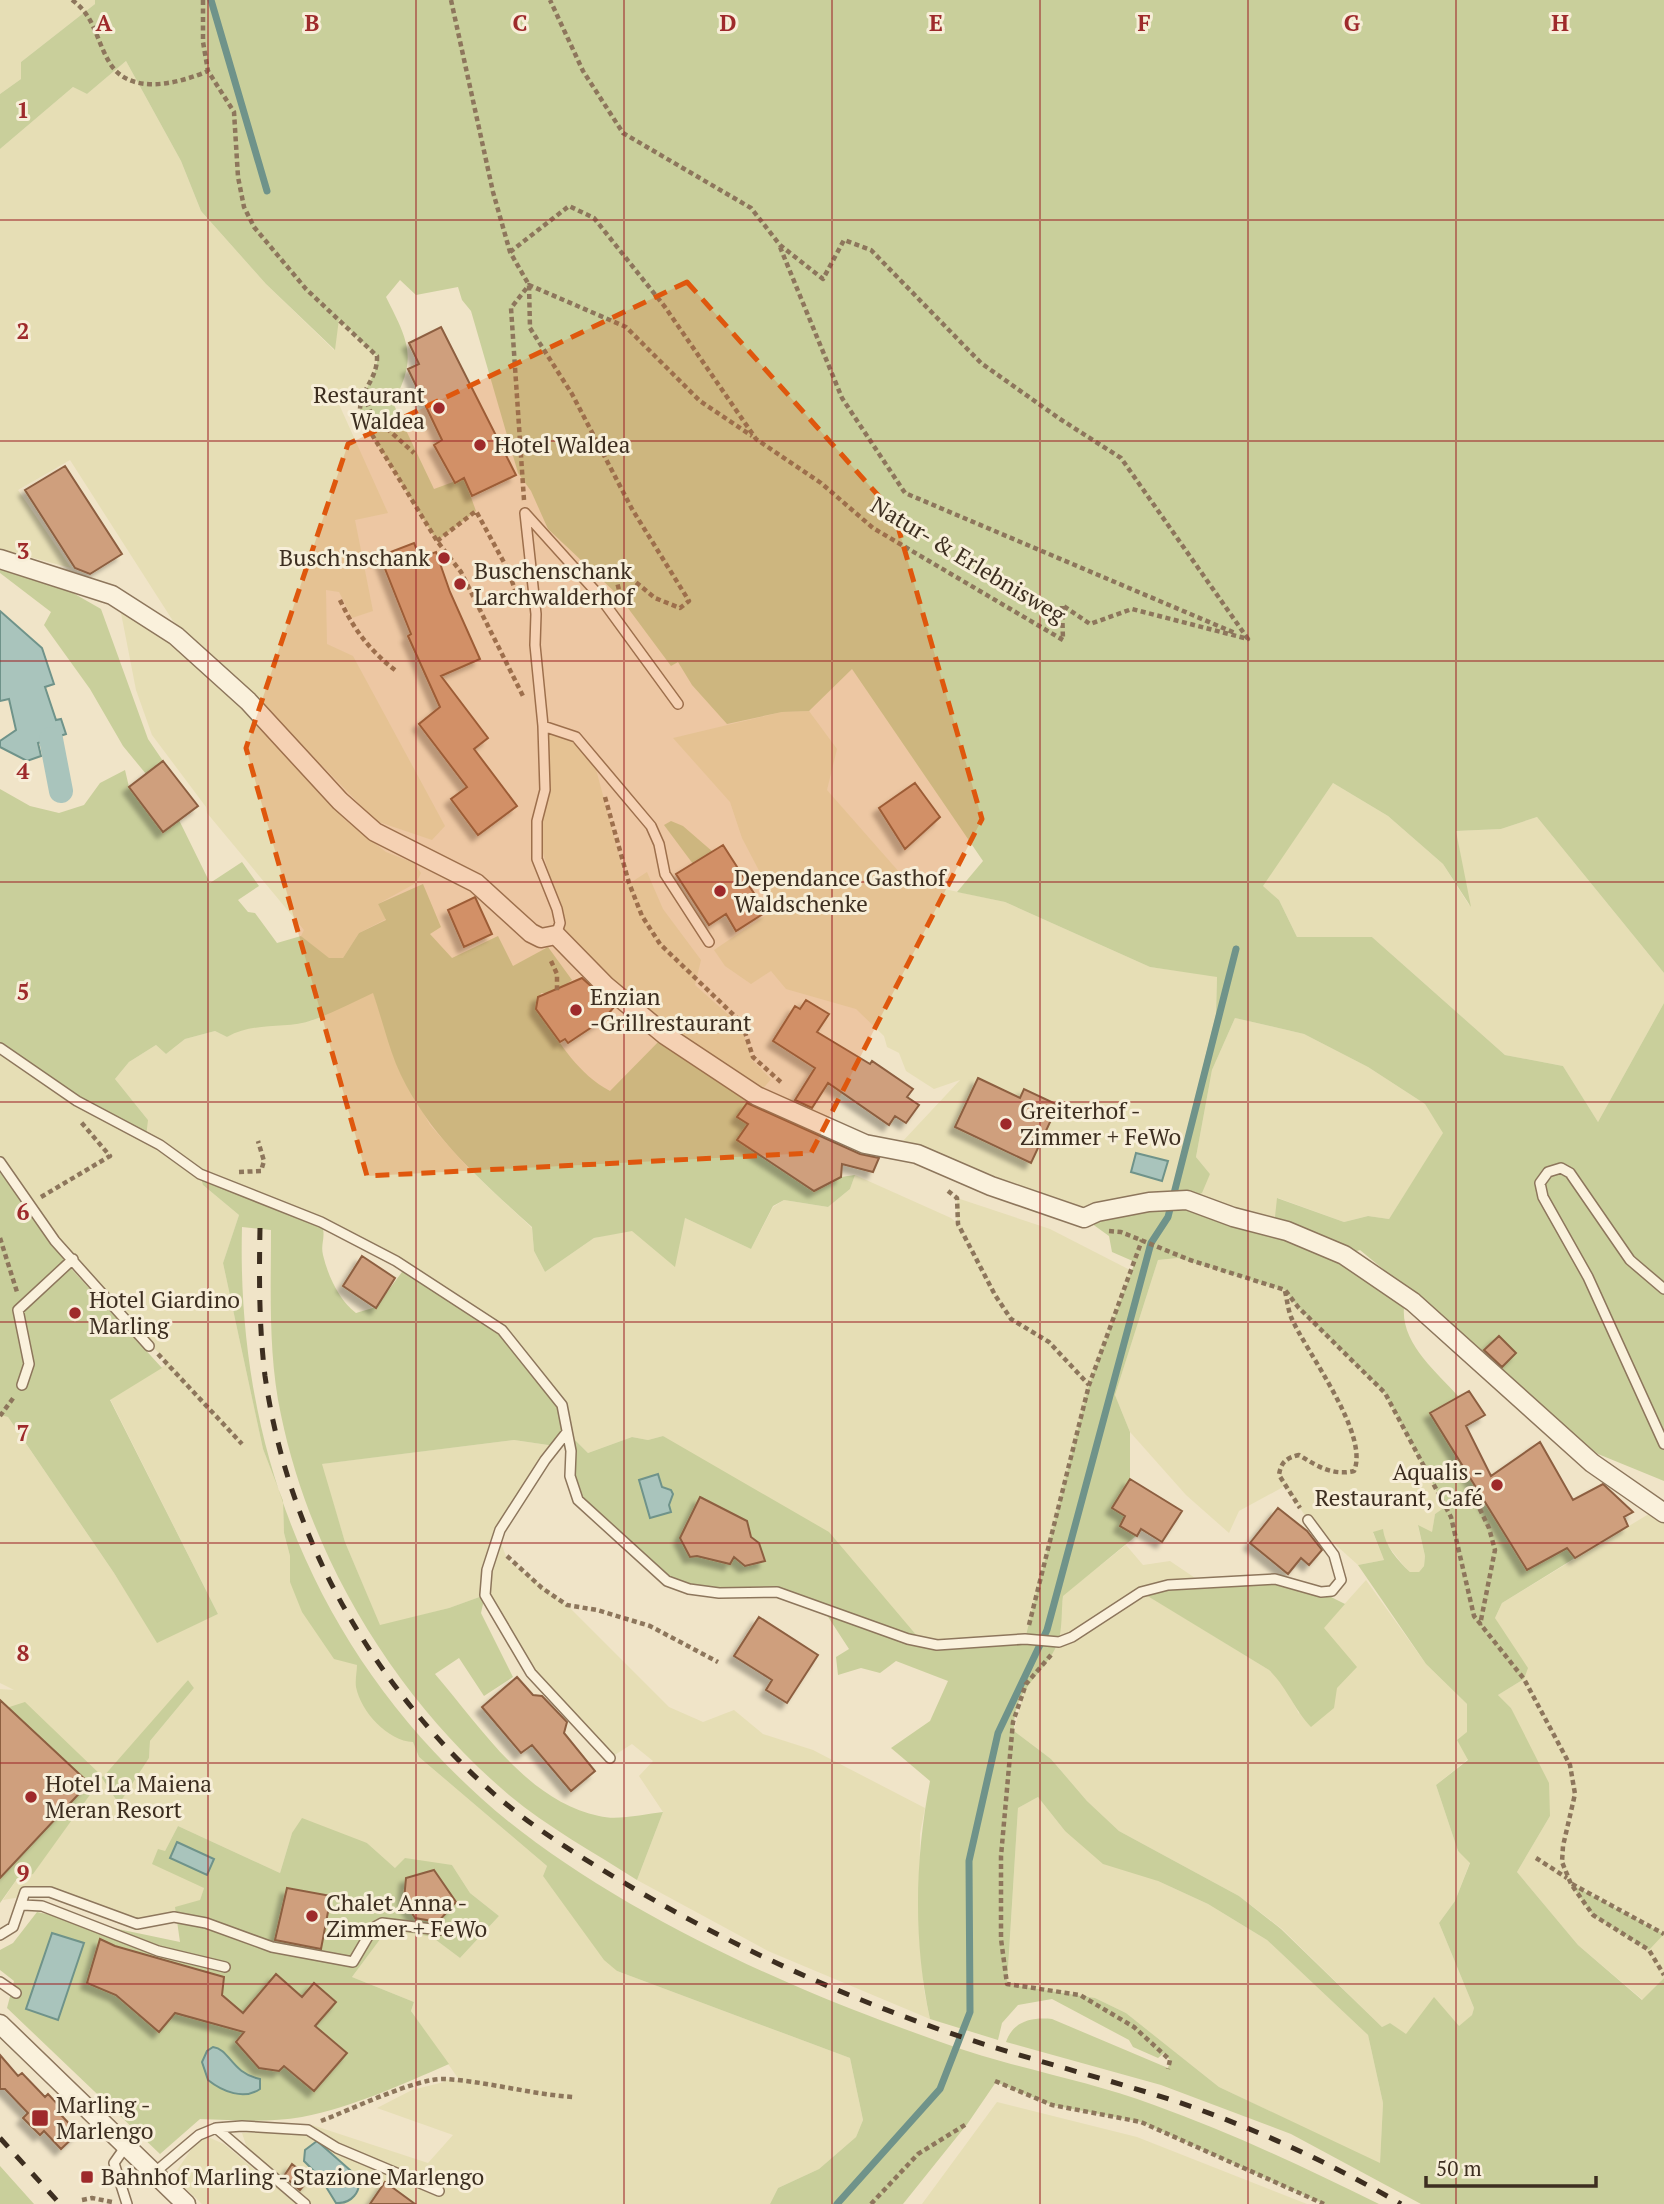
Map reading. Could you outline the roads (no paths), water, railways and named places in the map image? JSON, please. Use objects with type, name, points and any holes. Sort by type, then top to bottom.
[{"type":"street","points":[[0,559],[91,587],[126,602],[176,636],[215,669],[340,801],[375,832],[476,883],[531,933],[541,938],[556,935],[606,986],[665,1035],[757,1096],[865,1143],[917,1154],[991,1186],[1084,1218],[1097,1212],[1149,1202],[1186,1200],[1233,1217],[1287,1231],[1344,1255],[1413,1302],[1592,1463],[1664,1513]]},
{"type":"street","points":[[0,2024],[186,2204]]},
{"type":"lane","points":[[556,935],[560,923],[537,859],[537,821],[545,790],[543,726],[535,645],[536,614],[525,513],[597,593],[678,704]]},
{"type":"lane","points":[[543,726],[576,737],[651,827],[659,844],[665,874],[709,942]]},
{"type":"lane","points":[[0,1048],[77,1101],[160,1145],[200,1174],[321,1222],[396,1261],[488,1320],[516,1344],[556,1397],[566,1416],[573,1487],[583,1508],[667,1581],[689,1589],[719,1593],[777,1592],[923,1643],[1025,1639],[1059,1642],[1072,1637],[1141,1592],[1168,1585],[1275,1579],[1321,1592],[1332,1591],[1341,1580],[1334,1555],[1308,1520]]},
{"type":"lane","points":[[0,1162],[55,1241],[149,1346]]},
{"type":"lane","points":[[1664,1289],[1630,1260],[1570,1173],[1561,1168],[1548,1172],[1541,1183],[1543,1197],[1588,1277],[1664,1444]]},
{"type":"lane","points":[[22,1385],[29,1364],[19,1310],[73,1259]]},
{"type":"lane","points":[[567,1432],[545,1460],[498,1536],[487,1570],[485,1595],[531,1673],[610,1758]]},
{"type":"lane","points":[[0,1935],[13,1927],[23,1905],[25,1892],[50,1892],[136,1924],[174,1917],[206,1923],[272,1947],[353,1962],[373,1928],[382,1923],[440,1930]]},
{"type":"lane","points":[[23,1905],[42,1906],[158,1951],[225,1967]]},
{"type":"lane","points":[[0,1982],[16,1993]]},
{"type":"lane","points":[[154,2173],[199,2135],[216,2128],[242,2126],[307,2130],[337,2148],[439,2191]]},
{"type":"lane","points":[[216,2128],[305,2204]]},
{"type":"lane","points":[[126,2146],[114,2163],[127,2204]]},
{"type":"water","points":[[0,611],[42,648],[54,684],[45,687],[56,720],[61,719],[66,734],[38,743],[41,756],[27,761],[0,747],[0,741],[16,730],[9,699],[0,701]]},
{"type":"water","points":[[1136,1153],[1168,1161],[1162,1181],[1131,1172]]},
{"type":"water","points":[[658,1474],[662,1487],[671,1490],[673,1494],[669,1505],[671,1512],[650,1518],[639,1480]]},
{"type":"water","points":[[177,1842],[214,1859],[207,1875],[170,1858]]},
{"type":"water","points":[[52,1933],[84,1943],[58,2020],[26,2009]]},
{"type":"water","points":[[213,2047],[223,2052],[243,2072],[260,2079],[260,2089],[247,2094],[234,2093],[208,2080],[202,2062],[207,2051]]},
{"type":"water","points":[[317,2141],[358,2177],[357,2192],[351,2199],[336,2203],[320,2177],[304,2161],[305,2150]]},
{"type":"waterway","points":[[211,0],[267,191]]},
{"type":"waterway","points":[[51,739],[61,791]]},
{"type":"waterway","points":[[837,2204],[940,2089],[970,2012],[969,1861],[998,1733],[1047,1630],[1151,1243],[1168,1217],[1236,949]]},
{"type":"railway","points":[[260,1228],[260,1302],[265,1376],[276,1436],[293,1494],[315,1550],[342,1604],[374,1656],[410,1705],[449,1751],[493,1793],[571,1851],[659,1903],[818,1982],[941,2030],[1169,2099],[1229,2121],[1316,2159],[1401,2204]]},
{"type":"railway","points":[[0,2138],[60,2204]]},
{"type":"place","name":"Restaurant Waldea","points":[[439,408]]},
{"type":"place","name":"Hotel Waldea","points":[[480,445]]},
{"type":"place","name":"Busch'nschank","points":[[444,558]]},
{"type":"place","name":"Buschenschank Larchwalderhof","points":[[460,584]]},
{"type":"place","name":"Dependance Gasthof Waldschenke","points":[[720,891]]},
{"type":"place","name":"Enzian -Grillrestaurant","points":[[576,1010]]},
{"type":"place","name":"Greiterhof - Zimmer + FeWo","points":[[1006,1124]]},
{"type":"place","name":"Hotel Giardino Marling","points":[[75,1313]]},
{"type":"place","name":"Aqualis - Restaurant, Café","points":[[1497,1485]]},
{"type":"place","name":"Hotel La Maiena Meran Resort","points":[[31,1797]]},
{"type":"place","name":"Chalet Anna - Zimmer + FeWo","points":[[312,1916]]},
{"type":"place","name":"Marling - Marlengo","points":[[40,2118]]},
{"type":"place","name":"Bahnhof Marling - Stazione Marlengo","points":[[87,2177]]}]
